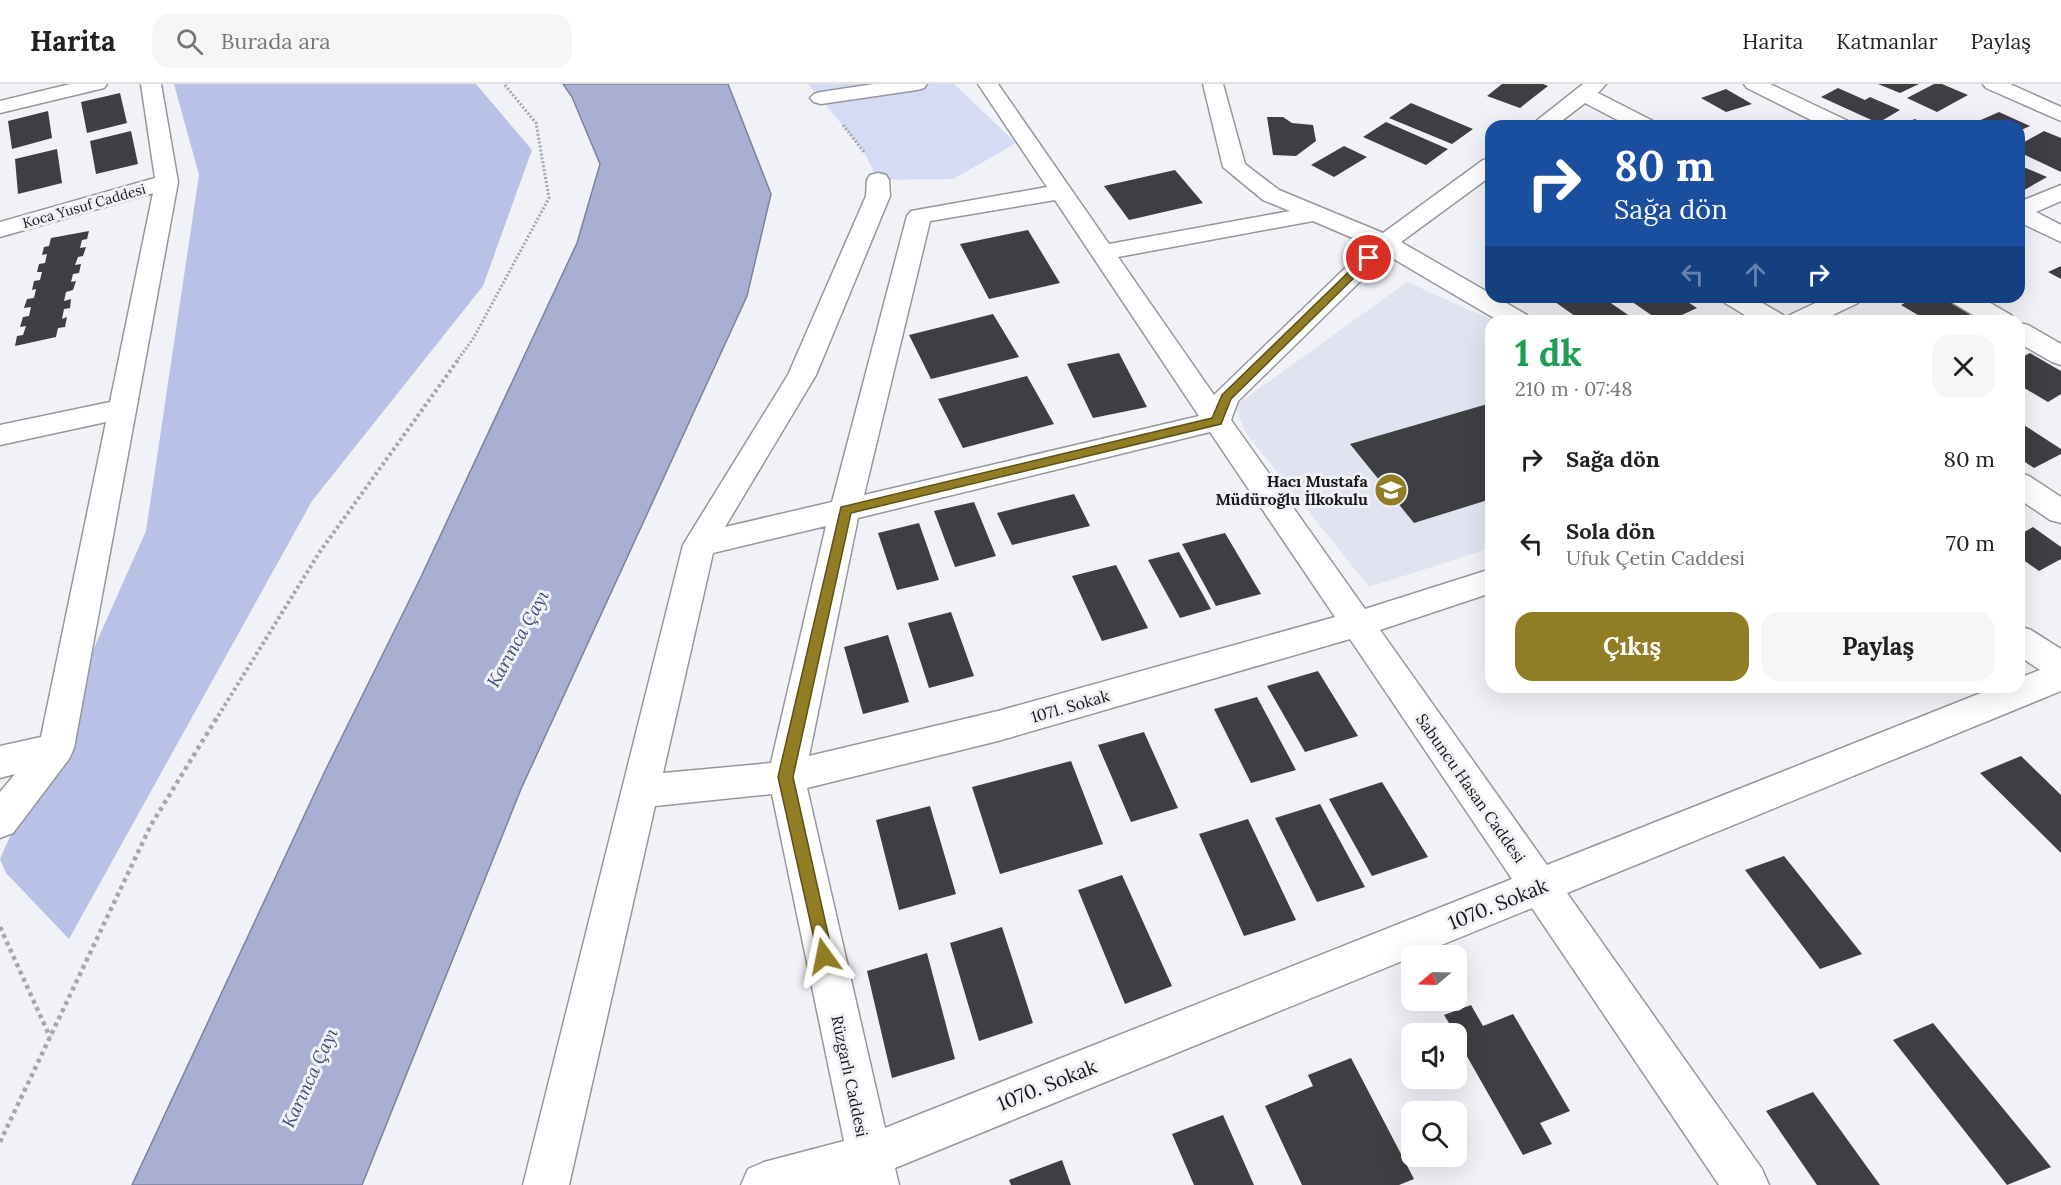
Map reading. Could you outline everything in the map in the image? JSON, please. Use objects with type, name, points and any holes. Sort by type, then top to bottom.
[{"type":"street","points":[[0,107],[97,84]]},
{"type":"street","points":[[0,822],[56,748],[167,182],[151,84]]},
{"type":"street","points":[[821,98],[918,84]]},
{"type":"street","name":"Sabuncu Hasan Caddesi","points":[[988,84],[1216,421],[1746,1185]]},
{"type":"street","points":[[1213,84],[1234,167],[1271,195],[1385,243],[1485,302]]},
{"type":"street","points":[[1754,84],[1828,120]]},
{"type":"street","points":[[1993,84],[2061,115]]},
{"type":"street","points":[[1549,120],[1590,89],[1636,120]]},
{"type":"street","points":[[699,545],[1216,421],[1226,398],[1385,243],[1485,169]]},
{"type":"street","points":[[546,1185],[699,545],[802,375],[878,196],[878,180]]},
{"type":"street","name":"Koca Yusuf Caddesi","points":[[0,230],[167,182]]},
{"type":"street","name":"Rüzgarlı Caddesi","points":[[872,1171],[786,777],[845,510],[919,216],[1061,192]]},
{"type":"street","points":[[2025,209],[2061,192]]},
{"type":"street","points":[[1102,253],[1316,214]]},
{"type":"street","points":[[2025,215],[2061,235]]},
{"type":"street","points":[[1487,303],[1508,315]]},
{"type":"street","points":[[1744,303],[1764,315]]},
{"type":"street","points":[[1811,315],[1836,303]]},
{"type":"street","points":[[1972,303],[1992,315]]},
{"type":"street","points":[[2025,335],[2061,356]]},
{"type":"street","points":[[0,435],[122,409]]},
{"type":"street","points":[[2025,488],[2061,512]]},
{"type":"street","name":"1071. Sokak","points":[[640,791],[786,777],[998,726],[1357,624],[1485,583]]},
{"type":"street","points":[[2025,643],[2061,666]]},
{"type":"street","name":"1070. Sokak","points":[[2025,691],[2061,676]]},
{"type":"street","name":"1070. Sokak","points":[[764,1185],[872,1171],[1540,888],[2019,693]]},
{"type":"street","points":[[0,762],[56,748]]},
{"type":"path","points":[[0,1142],[151,825],[319,553],[473,339],[549,198],[536,123],[504,84]]},
{"type":"path","points":[[821,98],[862,148],[878,180]]},
{"type":"path","points":[[0,927],[50,1037]]},
{"type":"shaded area","points":[[174,84],[476,84],[532,150],[483,286],[312,501],[69,939],[6,873],[0,859],[146,531],[199,175]]},
{"type":"shaded area","points":[[808,84],[954,84],[1016,143],[953,179],[878,180],[862,148]]},
{"type":"shaded area","name":"Hacı Mustafa Müdüroğlu İlkokulu","points":[[1407,282],[1485,317],[1485,550],[1369,587],[1246,433],[1235,406]]},
{"type":"water","name":"Karınca Çayı","points":[[563,84],[728,84],[771,194],[747,296],[521,789],[362,1185],[132,1185],[325,771],[420,579],[577,243],[600,164],[572,97]]},
{"type":"building","points":[[1502,84],[1548,86],[1520,108],[1487,96]]},
{"type":"building","points":[[1878,84],[1919,84],[1900,93]]},
{"type":"building","points":[[1934,84],[1942,84],[1968,95],[1937,112],[1907,98]]},
{"type":"building","points":[[1838,88],[1865,100],[1870,97],[1900,110],[1883,120],[1871,120],[1821,97]]},
{"type":"building","points":[[1726,89],[1752,104],[1726,112],[1701,98]]},
{"type":"building","points":[[120,93],[127,123],[87,133],[81,102]]},
{"type":"building","points":[[1411,103],[1473,129],[1452,144],[1389,118]]},
{"type":"building","points":[[48,111],[52,138],[12,149],[8,121]]},
{"type":"building","points":[[1999,112],[2017,120],[1981,120]]},
{"type":"building","points":[[1267,117],[1283,117],[1292,123],[1313,125],[1316,141],[1296,156],[1273,155]]},
{"type":"building","points":[[1386,122],[1448,149],[1426,165],[1363,137]]},
{"type":"building","points":[[131,131],[138,164],[96,174],[90,141]]},
{"type":"building","points":[[2044,131],[2061,138],[2061,172],[2025,155],[2025,142]]},
{"type":"building","points":[[1344,146],[1367,157],[1334,177],[1311,165]]},
{"type":"building","points":[[57,149],[62,183],[18,194],[15,159]]},
{"type":"building","points":[[2025,168],[2047,177],[2025,190]]},
{"type":"building","points":[[1175,170],[1203,203],[1129,220],[1104,186]]},
{"type":"building","points":[[1028,230],[1060,283],[989,299],[960,244]]},
{"type":"building","points":[[89,231],[87,239],[82,240],[80,248],[86,247],[83,256],[78,257],[75,265],[81,264],[79,273],[73,274],[71,282],[76,281],[73,290],[66,292],[64,301],[71,299],[70,308],[64,309],[62,319],[67,317],[65,327],[58,328],[56,337],[15,346],[17,336],[23,335],[26,326],[20,327],[23,317],[29,316],[31,307],[24,308],[27,299],[34,298],[36,289],[32,290],[34,281],[40,280],[42,272],[37,272],[39,264],[45,263],[47,254],[42,255],[44,247],[49,246],[51,238]]},
{"type":"building","points":[[2061,266],[2061,279],[2048,272]]},
{"type":"building","points":[[1556,303],[1611,303],[1628,315],[1574,315]]},
{"type":"building","points":[[1634,303],[1689,303],[1697,308],[1682,315],[1651,315]]},
{"type":"building","points":[[1905,303],[1955,303],[1965,308],[1969,315],[1918,315],[1901,305]]},
{"type":"building","points":[[993,314],[1019,357],[931,379],[909,335]]},
{"type":"building","points":[[1119,353],[1147,407],[1093,418],[1067,364]]},
{"type":"building","points":[[2030,353],[2061,371],[2061,394],[2048,402],[2025,389],[2025,356]]},
{"type":"building","points":[[1027,376],[1054,424],[963,448],[938,399]]},
{"type":"building","points":[[1485,405],[1485,501],[1414,523],[1350,444]]},
{"type":"building","points":[[2025,426],[2061,449],[2061,454],[2034,468],[2025,462]]},
{"type":"building","points":[[1074,494],[1090,526],[1012,545],[997,513]]},
{"type":"building","points":[[974,502],[996,556],[955,567],[934,511]]},
{"type":"building","points":[[919,523],[939,580],[897,590],[878,533]]},
{"type":"building","points":[[2033,527],[2061,547],[2061,559],[2039,571],[2025,561],[2025,532]]},
{"type":"building","points":[[1225,533],[1261,594],[1216,606],[1182,544]]},
{"type":"building","points":[[1179,552],[1211,609],[1180,618],[1148,560]]},
{"type":"building","points":[[1116,565],[1148,628],[1102,641],[1072,576]]},
{"type":"building","points":[[951,612],[974,676],[929,688],[908,623]]},
{"type":"building","points":[[888,635],[909,702],[863,714],[844,647]]},
{"type":"building","points":[[1318,671],[1358,736],[1305,752],[1267,686]]},
{"type":"building","points":[[1257,697],[1296,770],[1251,783],[1214,709]]},
{"type":"building","points":[[1144,732],[1178,808],[1131,822],[1098,745]]},
{"type":"building","points":[[2021,756],[2061,795],[2061,853],[1980,773]]},
{"type":"building","points":[[1071,761],[1103,844],[1000,874],[972,787]]},
{"type":"building","points":[[1382,782],[1428,857],[1372,876],[1329,799]]},
{"type":"building","points":[[1320,804],[1365,887],[1317,902],[1275,818]]},
{"type":"building","points":[[930,806],[956,894],[899,910],[876,820]]},
{"type":"building","points":[[1248,819],[1296,920],[1244,936],[1199,834]]},
{"type":"building","points":[[1784,856],[1862,954],[1820,969],[1745,870]]},
{"type":"building","points":[[1122,875],[1172,986],[1125,1004],[1078,890]]},
{"type":"building","points":[[1002,927],[1033,1023],[979,1041],[950,943]]},
{"type":"building","points":[[927,953],[955,1059],[892,1078],[867,971]]},
{"type":"building","points":[[1471,1005],[1483,1026],[1513,1014],[1570,1111],[1540,1123],[1552,1144],[1523,1155],[1467,1056],[1467,1023],[1449,1023],[1444,1015],[1455,1011],[1467,1011],[1467,1006]]},
{"type":"building","points":[[1933,1023],[2051,1167],[2007,1185],[1893,1040]]},
{"type":"building","points":[[1351,1058],[1401,1154],[1401,1167],[1408,1167],[1414,1179],[1399,1185],[1302,1185],[1265,1106],[1313,1086],[1308,1075]]},
{"type":"building","points":[[1813,1092],[1880,1185],[1817,1185],[1766,1111]]},
{"type":"building","points":[[1223,1115],[1254,1185],[1194,1185],[1172,1134]]},
{"type":"building","points":[[1062,1160],[1071,1185],[1011,1185],[1009,1180]]},
{"type":"place","name":"Hacı Mustafa Müdüroğlu İlkokulu","points":[[1391,490]]},
{"type":"route","points":[[824,956],[786,777],[845,510],[1216,421],[1226,398],[1369,258]]}]
